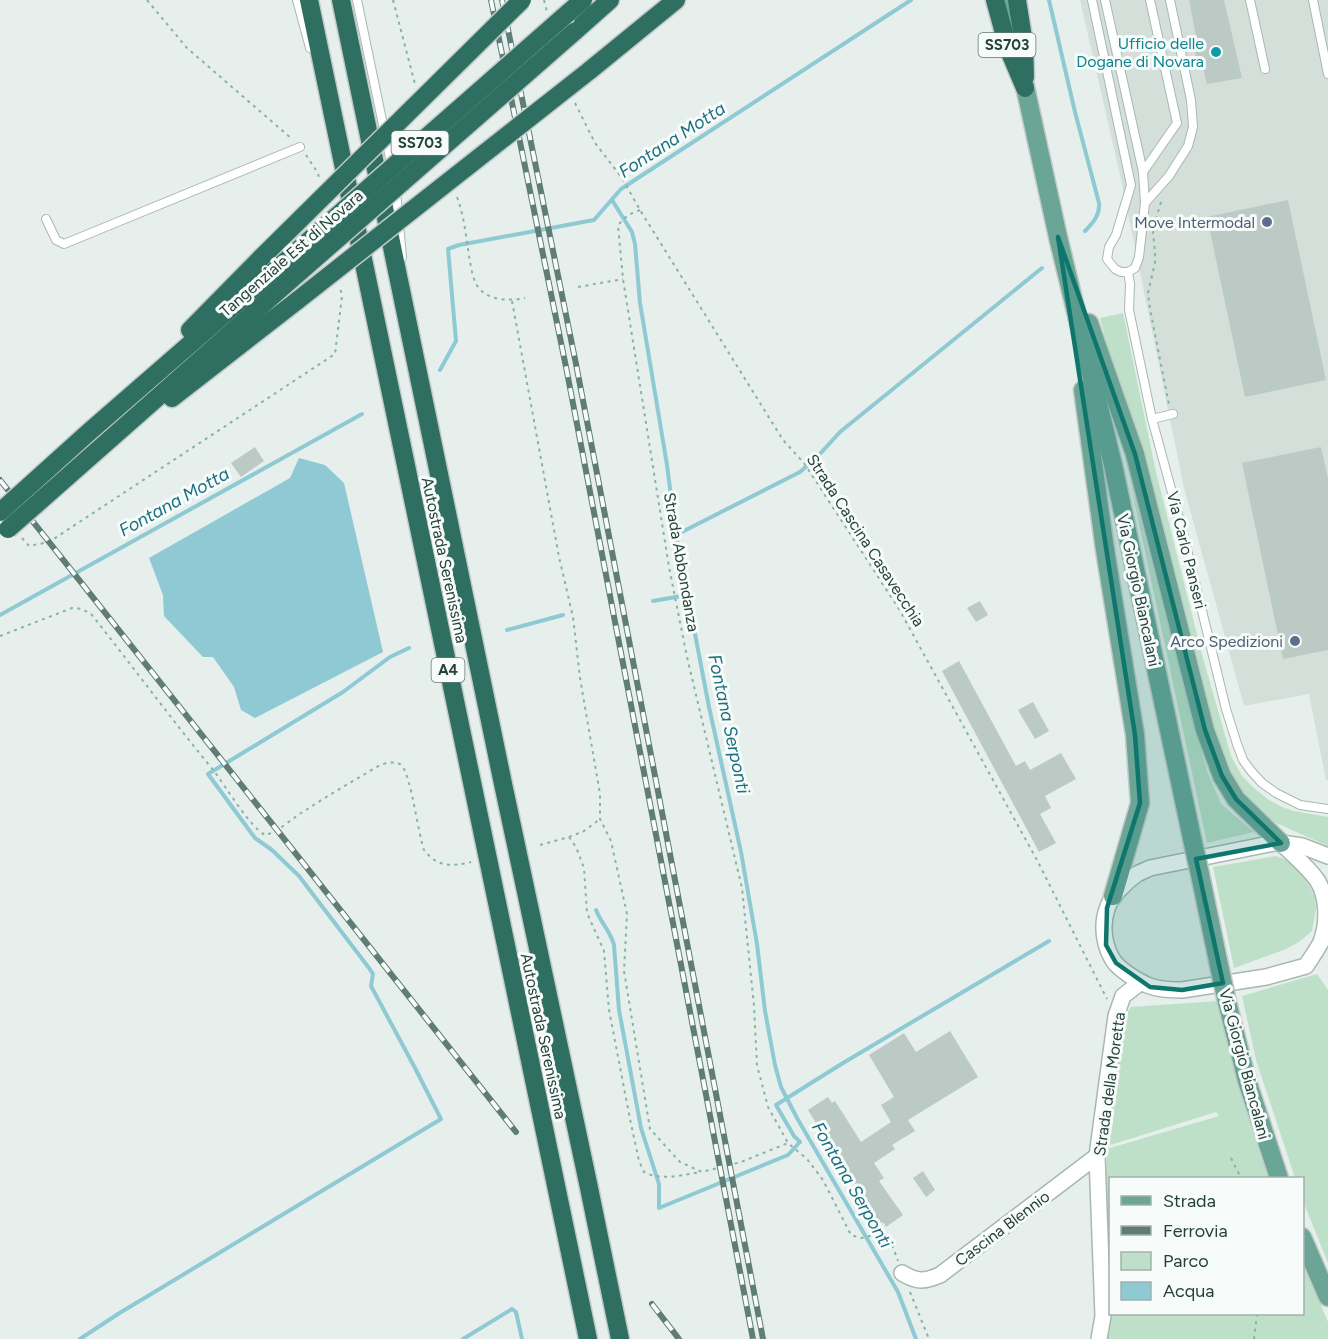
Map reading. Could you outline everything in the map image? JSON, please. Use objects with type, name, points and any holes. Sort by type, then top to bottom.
[{"type":"highway","name":"Autostrada Serenissima","points":[[309,0],[588,1339]]},
{"type":"highway","name":"Autostrada Serenissima","points":[[341,0],[620,1339]]},
{"type":"highway","name":"SS703","points":[[0,512],[273,271],[522,0]]},
{"type":"highway","name":"Tangenziale Est di Novara","points":[[4,533],[104,444],[273,271],[583,0]]},
{"type":"highway","name":"Tangenziale Est di Novara","points":[[273,271],[574,32],[610,0]]},
{"type":"highway","name":"SS703","points":[[104,444],[143,420],[298,300],[676,0]]},
{"type":"highway","name":"SS703","points":[[995,0],[1008,48],[1025,88]]},
{"type":"highway","name":"SS703","points":[[1017,0],[1024,44],[1025,88]]},
{"type":"main road","name":"Via Giorgio Biancalani","points":[[1006,0],[1058,237],[1113,465],[1227,1002],[1247,1081],[1278,1177]]},
{"type":"main road","points":[[1058,237],[1135,454],[1205,730],[1222,776],[1236,799],[1281,843]]},
{"type":"main road","points":[[1058,237],[1088,416],[1105,550],[1135,735],[1140,803],[1113,897]]},
{"type":"main road","points":[[1304,1242],[1328,1297]]},
{"type":"street","points":[[1328,856],[1302,846],[1274,843],[1150,868],[1137,874],[1113,897],[1107,908],[1104,925],[1106,945],[1116,963],[1150,987],[1170,990],[1266,977],[1306,966],[1328,954]]},
{"type":"street","points":[[1281,843],[1318,881],[1325,898],[1326,915],[1320,944],[1306,966]]},
{"type":"street","name":"Strada della Moretta","points":[[1099,1339],[1103,1316],[1097,1156],[1116,1016],[1123,996],[1141,982]]},
{"type":"street","name":"Cascina Blennio","points":[[902,1273],[914,1280],[928,1281],[940,1275],[1097,1156]]},
{"type":"lane","points":[[297,0],[333,120]]},
{"type":"lane","points":[[357,0],[395,184],[409,321]]},
{"type":"lane","points":[[1092,0],[1131,184],[1107,259],[1115,269],[1128,272]]},
{"type":"lane","name":"Via Carlo Panseri","points":[[1105,0],[1143,172],[1145,203],[1137,265],[1128,272],[1129,310],[1152,418],[1226,709],[1243,760],[1262,783],[1286,799],[1300,805],[1328,809]]},
{"type":"lane","points":[[1143,172],[1177,123],[1150,0]]},
{"type":"lane","points":[[1145,203],[1168,176],[1188,146],[1193,127],[1191,100],[1170,0]]},
{"type":"lane","points":[[1250,0],[1265,69]]},
{"type":"lane","points":[[1313,0],[1328,74]]},
{"type":"lane","points":[[46,219],[56,240],[64,244],[300,147]]},
{"type":"lane","points":[[1152,418],[1172,415]]},
{"type":"path","points":[[393,0],[415,84]]},
{"type":"path","points":[[624,181],[640,210]]},
{"type":"path","points":[[1163,197],[1153,233],[1155,263],[1148,293],[1172,415]]},
{"type":"path","name":"Strada Abbondanza","points":[[640,210],[628,215],[618,225],[623,279],[676,602],[742,888],[754,1006],[757,1065],[768,1107],[789,1145],[807,1159],[823,1180],[851,1235],[861,1238],[872,1236]]},
{"type":"path","name":"Strada Cascina Casavecchia","points":[[640,210],[783,440],[804,463],[899,609],[1038,862],[1116,1016]]},
{"type":"path","points":[[466,238],[473,276],[478,288],[489,297],[512,300],[525,298]]},
{"type":"path","points":[[578,288],[623,279]]},
{"type":"path","points":[[512,300],[559,557],[573,617],[580,678],[600,794],[600,819],[611,841],[627,914],[624,971],[650,1129],[680,1162],[702,1172]]},
{"type":"path","points":[[0,636],[72,608],[85,610],[92,615],[256,828],[265,835],[277,830],[306,809],[380,765],[388,762],[398,763],[404,767],[408,780],[424,850],[430,858],[441,863],[454,866],[471,862]]},
{"type":"path","points":[[540,845],[584,831],[600,819]]},
{"type":"path","points":[[569,837],[576,847],[584,868],[587,913],[604,951],[609,1010],[639,1161],[644,1173],[662,1177],[702,1172],[741,1162],[789,1145]]},
{"type":"path","points":[[1232,1158],[1240,1177]]},
{"type":"path","points":[[1254,1339],[1257,1315]]},
{"type":"highlighted area","points":[[1058,237],[1135,454],[1205,730],[1222,776],[1236,799],[1281,843],[1196,859],[1223,983],[1182,990],[1150,987],[1116,963],[1106,945],[1107,908],[1140,803],[1135,735]]},
{"type":"shaded area","points":[[1080,0],[1328,0],[1328,780],[1326,780],[1309,694],[1244,706],[1184,488],[1122,184]]},
{"type":"green space","points":[[1123,313],[1156,472],[1203,658],[1231,756],[1242,776],[1269,800],[1294,811],[1328,817],[1328,846],[1276,823],[1258,809],[1233,780],[1225,763],[1175,576],[1100,318]]},
{"type":"green space","points":[[1130,481],[1207,771],[1221,804],[1254,832],[1207,843]]},
{"type":"green space","points":[[1276,856],[1289,861],[1308,883],[1315,898],[1316,909],[1312,931],[1299,942],[1284,950],[1234,968],[1213,867]]},
{"type":"green space","points":[[1317,974],[1328,990],[1328,1263],[1304,1203],[1304,1177],[1295,1177],[1256,1060],[1242,996]]},
{"type":"green space","points":[[1218,1001],[1247,1113],[1269,1177],[1109,1177],[1109,1248],[1107,1149],[1219,1116],[1216,1112],[1107,1146],[1123,1019],[1131,1007]]},
{"type":"green space","points":[[1304,1264],[1328,1322],[1328,1339],[1107,1339],[1109,1315],[1304,1315]]},
{"type":"water","points":[[299,458],[325,465],[344,483],[383,652],[255,718],[241,710],[234,687],[213,657],[203,657],[164,616],[163,595],[149,558],[290,478]]},
{"type":"building","name":"Ufficio delle Dogane di Novara","points":[[1189,0],[1224,0],[1242,78],[1207,84],[1203,69],[1195,67],[1196,36]]},
{"type":"building","points":[[1288,200],[1326,380],[1245,397],[1207,217]]},
{"type":"building","points":[[255,447],[264,461],[241,477],[231,463]]},
{"type":"building","points":[[1321,447],[1328,479],[1328,650],[1283,659],[1242,463]]},
{"type":"building","points":[[980,601],[988,615],[976,622],[967,608]]},
{"type":"building","points":[[959,661],[1016,766],[1025,761],[1030,770],[1061,753],[1076,779],[1045,796],[1051,808],[1040,814],[1056,843],[1039,852],[942,671]]},
{"type":"building","points":[[1033,702],[1049,731],[1035,739],[1018,710]]},
{"type":"building","points":[[950,1031],[978,1077],[908,1120],[915,1131],[892,1145],[895,1149],[874,1163],[884,1178],[879,1181],[903,1215],[886,1227],[883,1222],[876,1227],[868,1215],[874,1211],[841,1164],[808,1110],[828,1097],[832,1103],[835,1101],[861,1142],[891,1122],[881,1105],[894,1097],[869,1055],[904,1033],[916,1052]]},
{"type":"building","points":[[923,1171],[935,1190],[926,1197],[913,1178]]},
{"type":"waterway","name":"Fontana Motta","points":[[440,370],[456,341],[448,249],[594,220],[621,189],[911,0]]},
{"type":"waterway","name":"Fontana Serponti","points":[[1049,0],[1099,203],[1097,215],[1085,231]]},
{"type":"waterway","points":[[612,200],[632,232],[635,244],[640,303],[667,465],[676,535]]},
{"type":"waterway","name":"Fontana Serponti","points":[[916,1339],[898,1292],[781,1087],[765,1011],[757,944],[741,852],[709,707],[676,535],[800,472],[840,432],[1042,268]]},
{"type":"waterway","name":"Fontana Motta","points":[[0,615],[362,414]]},
{"type":"waterway","points":[[653,601],[687,595]]},
{"type":"waterway","points":[[507,630],[563,615]]},
{"type":"waterway","points":[[80,1339],[441,1119],[371,986],[373,974],[369,968],[299,876],[272,850],[255,838],[208,774],[343,692],[390,657],[409,648]]},
{"type":"waterway","points":[[596,910],[614,945],[619,1010],[641,1128],[659,1184],[659,1208],[788,1155],[800,1142],[776,1105],[1049,941]]},
{"type":"waterway","points":[[463,1339],[512,1309],[516,1312],[522,1339]]},
{"type":"railway","points":[[491,0],[566,367],[753,1339]]},
{"type":"railway","points":[[502,0],[576,364],[763,1339]]},
{"type":"railway","points":[[0,480],[516,1132]]},
{"type":"railway","points":[[652,1304],[679,1339]]},
{"type":"place","name":"Ufficio delle Dogane di Novara","points":[[1216,52]]},
{"type":"place","name":"Move Intermodal","points":[[1267,222]]},
{"type":"place","name":"Arco Spedizioni","points":[[1295,641]]}]
